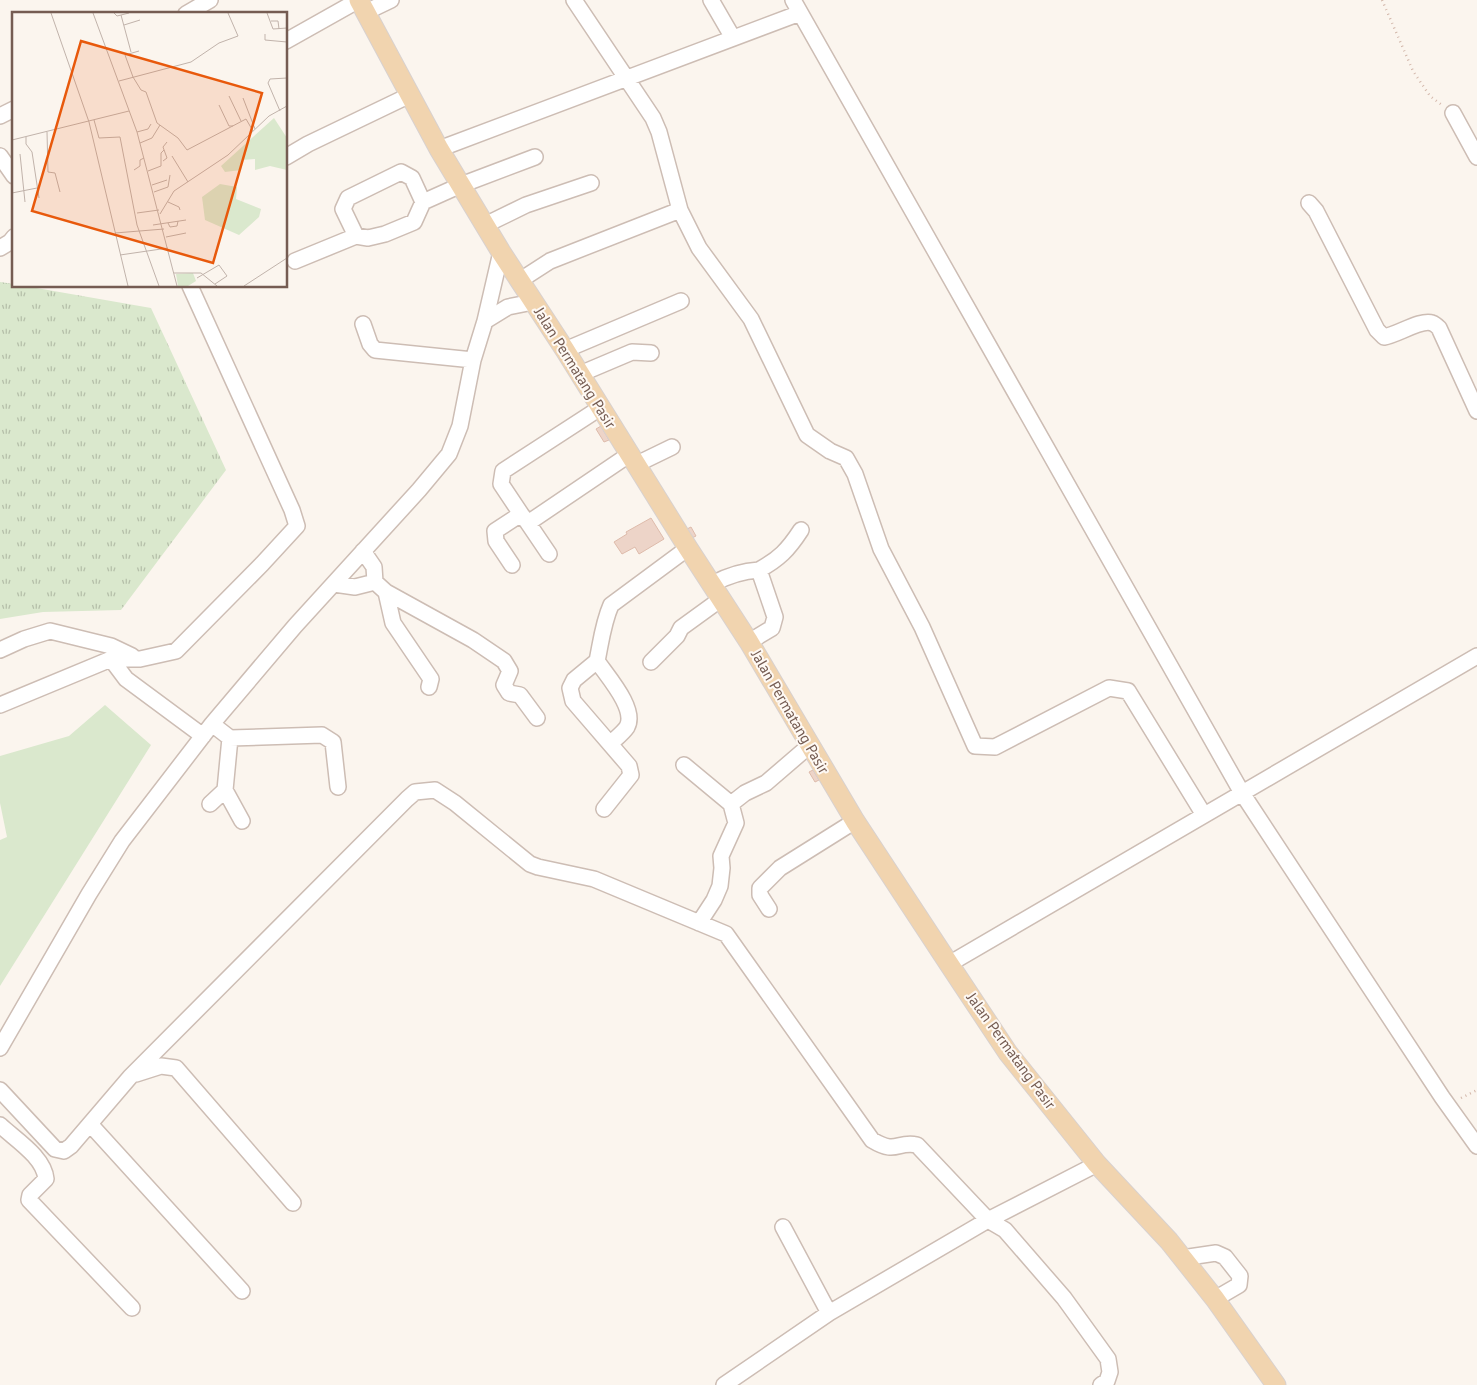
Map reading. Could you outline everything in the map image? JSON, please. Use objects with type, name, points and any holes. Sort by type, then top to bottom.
[{"type":"main road","name":"Jalan Permatang Pasir","points":[[361,4],[439,149],[501,252],[749,642],[855,821],[949,964],[1008,1052],[1097,1164],[1182,1258],[1215,1299],[1276,1385]]},
{"type":"street","points":[[189,12],[210,0]]},
{"type":"street","points":[[288,40],[361,4],[391,0]]},
{"type":"street","points":[[574,0],[653,118],[659,132],[680,210],[699,248],[751,319],[807,435],[846,458],[855,474],[881,549],[922,627],[975,746],[995,747],[1110,688],[1128,691],[1204,815]]},
{"type":"street","points":[[711,0],[733,38]]},
{"type":"street","points":[[439,149],[733,38],[796,7],[1242,792],[1477,1146]]},
{"type":"street","points":[[288,156],[308,144],[410,96]]},
{"type":"street","points":[[0,116],[12,110]]},
{"type":"street","points":[[1453,113],[1477,157]]},
{"type":"street","points":[[0,156],[12,173]]},
{"type":"street","points":[[295,261],[356,236],[368,238],[385,234],[414,222],[423,202],[461,185],[535,157]]},
{"type":"street","points":[[356,236],[343,208],[348,198],[401,172],[412,178],[423,202]]},
{"type":"street","points":[[485,225],[526,206],[591,183]]},
{"type":"street","points":[[1309,203],[1316,211],[1377,330],[1384,337],[1393,336],[1423,322],[1432,323],[1439,328],[1477,411]]},
{"type":"street","points":[[520,281],[550,261],[680,210]]},
{"type":"street","points":[[0,248],[12,240]]},
{"type":"street","points":[[0,1048],[89,894],[122,841],[212,724],[295,626],[419,490],[449,454],[460,426],[473,360],[485,321],[501,252]]},
{"type":"street","points":[[0,705],[111,659],[140,660],[176,651],[297,526],[292,510],[191,288]]},
{"type":"street","points":[[565,350],[681,301]]},
{"type":"street","points":[[485,321],[508,307],[533,302]]},
{"type":"street","points":[[363,324],[370,344],[375,350],[473,360]]},
{"type":"street","points":[[580,374],[632,352],[651,353]]},
{"type":"street","points":[[549,554],[500,484],[503,471],[600,408]]},
{"type":"street","points":[[512,565],[496,540],[495,531],[525,519],[633,459],[672,447]]},
{"type":"street","points":[[651,662],[716,592],[726,576],[759,570],[774,562],[788,549],[801,530]]},
{"type":"street","points":[[604,809],[631,775],[629,766],[572,700],[570,688],[574,680],[597,661],[604,619],[610,605],[688,548]]},
{"type":"street","points":[[363,551],[374,567],[374,582]]},
{"type":"street","points":[[749,642],[772,628],[775,617],[759,570]]},
{"type":"street","points":[[334,584],[355,587],[374,582]]},
{"type":"street","points":[[374,582],[386,592],[473,640],[504,661],[510,671],[504,685],[509,693],[520,695],[536,718]]},
{"type":"street","points":[[386,592],[393,623],[431,679],[429,687]]},
{"type":"street","points":[[0,650],[24,639],[50,631],[111,646],[140,660]]},
{"type":"street","points":[[949,964],[1477,656]]},
{"type":"street","points":[[111,659],[126,679],[203,736]]},
{"type":"street","points":[[597,661],[626,704],[630,717],[627,727],[610,744]]},
{"type":"street","points":[[212,724],[230,738],[322,735],[333,742],[338,787]]},
{"type":"street","points":[[230,738],[225,790],[242,821]]},
{"type":"street","points":[[731,804],[745,793],[766,783],[809,746]]},
{"type":"street","points":[[684,765],[731,804],[736,824],[721,856],[720,886],[714,900],[699,923]]},
{"type":"street","points":[[210,804],[225,790]]},
{"type":"street","points":[[0,1090],[55,1149],[64,1151],[71,1146],[130,1077],[415,792],[435,790],[455,803],[530,864],[538,868],[594,879],[726,934],[872,1140],[884,1147],[892,1148],[911,1144],[917,1145],[988,1220],[1005,1230],[1064,1298],[1108,1359],[1110,1372],[1107,1381],[1101,1385]]},
{"type":"street","points":[[769,909],[760,895],[760,888],[780,868],[855,821]]},
{"type":"street","points":[[130,1077],[148,1069],[161,1066],[176,1068],[293,1203]]},
{"type":"street","points":[[90,1124],[242,1290]]},
{"type":"street","points":[[0,1125],[40,1161],[45,1170],[46,1179],[30,1195],[29,1200],[132,1308]]},
{"type":"street","points":[[724,1385],[829,1314],[988,1220],[1097,1164]]},
{"type":"street","points":[[783,1227],[829,1314]]},
{"type":"street","points":[[1182,1258],[1216,1253],[1225,1257],[1240,1276],[1239,1285],[1215,1299]]},
{"type":"path","points":[[1382,0],[1413,71],[1430,96],[1453,113]]},
{"type":"path","points":[[1448,1104],[1477,1090]]},
{"type":"green space","points":[[0,282],[12,284],[12,288],[36,288],[151,308],[226,470],[121,610],[43,612],[0,619]]},
{"type":"green space","points":[[105,705],[151,745],[0,986],[0,840],[7,837],[0,803],[0,756],[69,736]]},
{"type":"building","points":[[601,426],[609,440],[604,442],[596,429]]},
{"type":"building","points":[[651,518],[664,539],[639,554],[635,547],[622,554],[614,542],[627,534],[626,532]]},
{"type":"building","points":[[691,527],[696,536],[692,538],[687,529]]},
{"type":"building","points":[[813,770],[819,780],[815,782],[809,772]]}]
